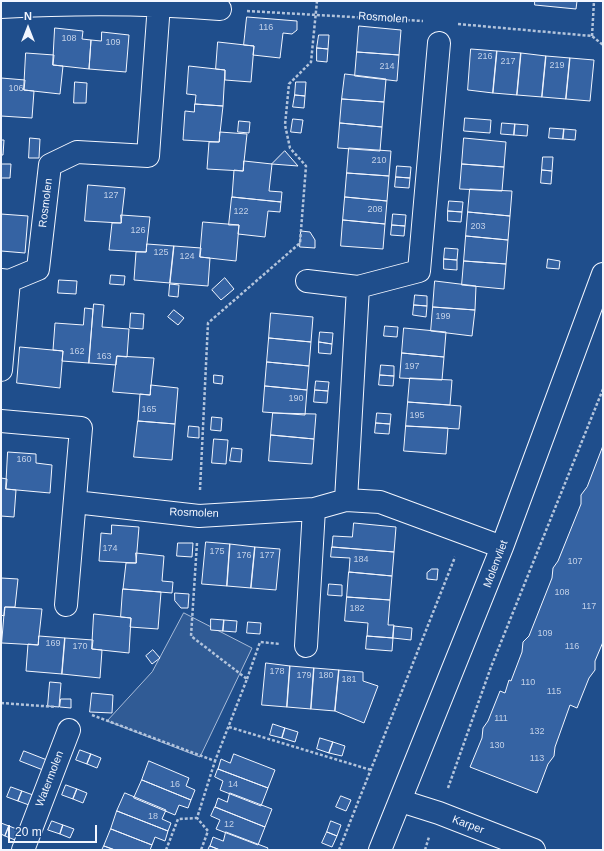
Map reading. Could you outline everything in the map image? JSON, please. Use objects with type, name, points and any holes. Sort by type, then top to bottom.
[{"type":"street","points":[[1,7],[48,3],[159,4],[220,9]]},
{"type":"street","name":"Rosmolen","points":[[1,370],[5,280],[38,269],[50,165],[77,152],[148,156],[159,4]]},
{"type":"street","points":[[307,281],[358,287],[419,271],[439,43]]},
{"type":"street","name":"Molenvliet","points":[[380,850],[594,324],[603,274]]},
{"type":"street","points":[[346,500],[358,287]]},
{"type":"street","points":[[1,421],[81,428],[66,605]]},
{"type":"street","name":"Rosmolen","points":[[75,502],[199,516],[314,509],[346,500],[380,502],[502,547]]},
{"type":"street","points":[[306,646],[314,509]]},
{"type":"street","name":"Watermolen","points":[[23,850],[69,730]]},
{"type":"street","name":"Karper","points":[[401,801],[439,813],[534,850]]},
{"type":"path","points":[[247,679],[190,636],[199,516],[208,324],[300,243],[306,166],[290,148],[285,125],[289,84],[311,62],[317,1]]},
{"type":"path","points":[[592,36],[594,1]]},
{"type":"path","name":"Rosmolen","points":[[220,9],[424,21]]},
{"type":"path","points":[[455,24],[592,36],[603,46]]},
{"type":"path","points":[[425,850],[491,667],[603,389]]},
{"type":"path","points":[[339,850],[464,534]]},
{"type":"path","points":[[197,818],[216,761],[260,642],[306,646]]},
{"type":"path","points":[[1,703],[60,708]]},
{"type":"path","points":[[90,714],[216,761]]},
{"type":"path","points":[[229,727],[371,770]]},
{"type":"path","points":[[166,850],[178,819],[197,818]]},
{"type":"path","points":[[197,818],[208,831],[201,850]]},
{"type":"shaded area","points":[[184,613],[252,648],[200,757],[107,721],[152,672]]},
{"type":"building","points":[[535,1],[577,1],[576,9],[535,5]]},
{"type":"building","points":[[247,17],[297,21],[297,30],[292,34],[283,33],[280,58],[253,55],[254,46],[244,45]]},
{"type":"building","points":[[359,26],[401,30],[399,55],[357,52]]},
{"type":"building","points":[[55,28],[83,31],[82,39],[91,40],[89,69],[53,65]]},
{"type":"building","points":[[102,32],[129,35],[126,72],[89,69],[91,40],[101,41]]},
{"type":"building","points":[[319,35],[329,35],[328,49],[317,48]]},
{"type":"building","points":[[218,42],[254,46],[251,82],[225,80],[225,70],[216,69]]},
{"type":"building","points":[[317,48],[328,49],[327,62],[317,61]]},
{"type":"building","points":[[471,49],[497,51],[493,93],[468,90]]},
{"type":"building","points":[[497,51],[521,53],[517,95],[493,93]]},
{"type":"building","points":[[357,52],[399,55],[397,81],[355,76]]},
{"type":"building","points":[[26,53],[54,55],[53,65],[63,66],[60,94],[24,90]]},
{"type":"building","points":[[521,53],[546,56],[542,97],[517,95]]},
{"type":"building","points":[[546,56],[570,58],[566,99],[542,97]]},
{"type":"building","points":[[570,58],[594,60],[590,101],[566,99]]},
{"type":"building","points":[[189,66],[225,70],[223,106],[195,104],[196,95],[187,94]]},
{"type":"building","points":[[345,74],[386,79],[384,102],[342,99]]},
{"type":"building","points":[[1,78],[25,80],[24,90],[34,91],[32,118],[1,116]]},
{"type":"building","points":[[75,82],[87,83],[86,103],[74,103]]},
{"type":"building","points":[[296,82],[306,82],[305,96],[295,95]]},
{"type":"building","points":[[295,95],[305,96],[304,108],[293,107]]},
{"type":"building","points":[[342,99],[384,102],[382,127],[340,123]]},
{"type":"building","points":[[195,104],[223,106],[219,142],[183,140],[185,111],[194,112]]},
{"type":"building","points":[[465,118],[491,120],[490,133],[464,131]]},
{"type":"building","points":[[293,119],[303,120],[301,133],[291,132]]},
{"type":"building","points":[[239,121],[250,122],[249,133],[238,132]]},
{"type":"building","points":[[340,123],[382,127],[380,151],[338,148]]},
{"type":"building","points":[[502,123],[515,124],[514,135],[501,134]]},
{"type":"building","points":[[515,124],[528,125],[527,136],[514,135]]},
{"type":"building","points":[[550,128],[564,129],[563,139],[549,138]]},
{"type":"building","points":[[564,129],[576,130],[575,140],[563,139]]},
{"type":"building","points":[[220,132],[247,134],[243,171],[207,169],[209,142],[219,142]]},
{"type":"building","points":[[30,138],[40,139],[39,158],[29,158]]},
{"type":"building","points":[[464,138],[506,142],[504,167],[462,164]]},
{"type":"building","points":[[1,140],[4,140],[3,155],[1,155]]},
{"type":"building","points":[[349,148],[391,151],[389,176],[347,173]]},
{"type":"building","points":[[285,151],[298,166],[272,164]]},
{"type":"building","points":[[543,157],[553,157],[552,171],[542,170]]},
{"type":"building","points":[[244,161],[272,164],[269,191],[282,192],[281,202],[232,197],[234,170],[243,171]]},
{"type":"building","points":[[1,164],[11,164],[10,178],[1,178]]},
{"type":"building","points":[[462,164],[504,167],[502,191],[460,189]]},
{"type":"building","points":[[397,166],[411,167],[410,178],[396,177]]},
{"type":"building","points":[[542,170],[552,171],[551,184],[541,183]]},
{"type":"building","points":[[347,173],[389,176],[387,201],[345,197]]},
{"type":"building","points":[[396,177],[410,178],[409,188],[395,187]]},
{"type":"building","points":[[88,185],[125,188],[121,223],[85,221]]},
{"type":"building","points":[[470,189],[512,191],[510,216],[468,212]]},
{"type":"building","points":[[232,197],[281,202],[280,212],[268,211],[265,237],[238,234],[239,225],[229,225]]},
{"type":"building","points":[[345,197],[387,201],[385,224],[343,220]]},
{"type":"building","points":[[449,201],[463,202],[462,212],[448,211]]},
{"type":"building","points":[[448,211],[462,212],[461,222],[448,221]]},
{"type":"building","points":[[468,212],[510,216],[508,240],[466,236]]},
{"type":"building","points":[[1,214],[28,216],[25,253],[1,251]]},
{"type":"building","points":[[393,214],[406,215],[405,226],[392,225]]},
{"type":"building","points":[[121,215],[150,217],[146,252],[109,250],[112,223],[121,223]]},
{"type":"building","points":[[343,220],[385,224],[383,249],[341,246]]},
{"type":"building","points":[[203,222],[239,225],[236,261],[200,257]]},
{"type":"building","points":[[392,225],[405,226],[404,236],[391,235]]},
{"type":"building","points":[[301,231],[310,232],[315,240],[315,248],[300,247]]},
{"type":"building","points":[[466,236],[508,240],[506,264],[464,261]]},
{"type":"building","points":[[147,244],[174,246],[170,283],[134,280],[136,252],[146,252]]},
{"type":"building","points":[[174,246],[201,248],[200,257],[210,258],[208,286],[170,283]]},
{"type":"building","points":[[445,248],[458,249],[457,260],[444,259]]},
{"type":"building","points":[[444,259],[457,260],[457,270],[444,269]]},
{"type":"building","points":[[548,259],[560,261],[559,269],[547,268]]},
{"type":"building","points":[[464,261],[506,264],[504,289],[462,285]]},
{"type":"building","points":[[111,275],[125,276],[124,285],[110,284]]},
{"type":"building","points":[[225,278],[234,289],[221,300],[212,290]]},
{"type":"building","points":[[59,280],[77,281],[76,294],[58,293]]},
{"type":"building","points":[[435,281],[476,286],[475,310],[433,307]]},
{"type":"building","points":[[170,284],[179,285],[178,297],[169,296]]},
{"type":"building","points":[[415,295],[427,296],[427,306],[414,305]]},
{"type":"building","points":[[94,304],[104,305],[102,327],[129,329],[127,357],[117,356],[116,365],[89,363]]},
{"type":"building","points":[[414,305],[427,306],[426,317],[413,315]]},
{"type":"building","points":[[433,307],[475,310],[472,336],[431,331]]},
{"type":"building","points":[[85,308],[93,309],[89,363],[62,361],[63,351],[53,350],[55,323],[83,325]]},
{"type":"building","points":[[174,310],[184,318],[178,325],[168,317]]},
{"type":"building","points":[[131,313],[144,314],[143,329],[130,328]]},
{"type":"building","points":[[271,313],[313,317],[311,342],[269,338]]},
{"type":"building","points":[[385,326],[398,327],[397,337],[384,336]]},
{"type":"building","points":[[404,328],[446,332],[444,357],[402,353]]},
{"type":"building","points":[[320,332],[333,333],[332,344],[319,342]]},
{"type":"building","points":[[269,338],[311,342],[309,366],[267,362]]},
{"type":"building","points":[[319,342],[332,344],[331,354],[319,353]]},
{"type":"building","points":[[20,347],[63,351],[60,388],[17,383]]},
{"type":"building","points":[[402,353],[444,357],[442,380],[400,378]]},
{"type":"building","points":[[117,356],[154,358],[150,395],[113,392]]},
{"type":"building","points":[[267,362],[309,366],[307,390],[265,386]]},
{"type":"building","points":[[381,365],[394,366],[394,376],[380,375]]},
{"type":"building","points":[[214,375],[223,376],[222,384],[214,383]]},
{"type":"building","points":[[380,375],[394,376],[393,386],[379,385]]},
{"type":"building","points":[[410,378],[452,380],[450,405],[408,402]]},
{"type":"building","points":[[316,381],[329,382],[328,391],[315,390]]},
{"type":"building","points":[[151,385],[178,388],[175,424],[138,421],[140,394],[150,395]]},
{"type":"building","points":[[265,386],[307,390],[305,415],[263,412]]},
{"type":"building","points":[[315,390],[328,391],[327,403],[314,402]]},
{"type":"building","points":[[408,402],[461,406],[459,429],[406,426]]},
{"type":"building","points":[[273,413],[316,414],[314,439],[271,435]]},
{"type":"building","points":[[377,413],[391,414],[390,424],[376,423]]},
{"type":"building","points":[[212,417],[222,418],[221,431],[211,430]]},
{"type":"building","points":[[138,421],[175,424],[172,460],[134,457]]},
{"type":"building","points":[[376,423],[390,424],[389,434],[375,433]]},
{"type":"building","points":[[189,426],[199,427],[199,438],[188,437]]},
{"type":"building","points":[[406,426],[448,428],[446,454],[404,451]]},
{"type":"building","points":[[271,435],[314,439],[312,464],[269,461]]},
{"type":"building","points":[[214,439],[228,440],[226,464],[212,463]]},
{"type":"building","points":[[603,446],[603,642],[595,661],[595,670],[589,678],[577,708],[570,705],[555,747],[554,756],[548,764],[537,793],[470,767],[482,738],[483,728],[488,721],[500,691],[505,693],[509,680],[511,681],[522,652],[523,642],[529,636],[552,578],[553,568],[558,561],[581,504],[581,495],[587,487]]},
{"type":"building","points":[[232,448],[242,449],[241,462],[230,461]]},
{"type":"building","points":[[8,452],[36,454],[36,463],[52,465],[50,493],[6,489]]},
{"type":"building","points":[[1,478],[7,479],[6,489],[16,490],[14,517],[1,516]]},
{"type":"building","points":[[354,523],[396,527],[394,552],[332,547],[333,536],[352,537]]},
{"type":"building","points":[[112,525],[139,527],[136,563],[99,561],[101,533],[111,534]]},
{"type":"building","points":[[206,542],[230,544],[227,586],[202,584]]},
{"type":"building","points":[[178,543],[193,543],[192,557],[177,556]]},
{"type":"building","points":[[230,544],[255,547],[251,588],[227,586]]},
{"type":"building","points":[[255,547],[280,549],[276,590],[251,588]]},
{"type":"building","points":[[332,547],[394,552],[392,576],[349,572],[350,558],[331,557]]},
{"type":"building","points":[[136,553],[164,556],[162,581],[173,582],[172,593],[123,589],[126,563],[136,563]]},
{"type":"building","points":[[432,569],[438,569],[437,580],[427,579],[427,573]]},
{"type":"building","points":[[349,572],[392,576],[390,600],[347,597]]},
{"type":"building","points":[[1,578],[18,579],[15,607],[5,607],[4,616],[1,615]]},
{"type":"building","points":[[329,584],[342,585],[342,596],[328,595]]},
{"type":"building","points":[[123,589],[161,592],[158,629],[130,627],[131,618],[121,617]]},
{"type":"building","points":[[175,593],[189,594],[188,608],[181,608],[175,601]]},
{"type":"building","points":[[347,597],[390,600],[388,625],[394,625],[393,638],[367,636],[368,623],[345,621]]},
{"type":"building","points":[[5,607],[42,609],[38,645],[2,643]]},
{"type":"building","points":[[94,614],[131,618],[129,653],[92,649]]},
{"type":"building","points":[[211,619],[224,620],[223,631],[211,630]]},
{"type":"building","points":[[224,620],[237,621],[236,632],[223,631]]},
{"type":"building","points":[[248,622],[261,623],[260,634],[247,633]]},
{"type":"building","points":[[394,626],[412,628],[411,640],[393,638]]},
{"type":"building","points":[[39,636],[65,638],[62,674],[26,671],[28,644],[38,645]]},
{"type":"building","points":[[367,636],[393,638],[392,651],[366,649]]},
{"type":"building","points":[[65,638],[93,640],[92,649],[102,650],[100,678],[62,674]]},
{"type":"building","points":[[153,650],[160,658],[152,664],[146,656]]},
{"type":"building","points":[[266,663],[290,666],[287,707],[262,705]]},
{"type":"building","points":[[290,666],[314,668],[311,709],[287,707]]},
{"type":"building","points":[[314,668],[339,670],[335,711],[311,709]]},
{"type":"building","points":[[339,670],[363,672],[363,681],[378,686],[364,723],[335,711]]},
{"type":"building","points":[[50,682],[61,683],[59,707],[48,706]]},
{"type":"building","points":[[92,693],[113,695],[112,713],[90,712]]},
{"type":"building","points":[[61,699],[71,699],[71,708],[60,707]]},
{"type":"building","points":[[273,724],[285,728],[282,738],[270,735]]},
{"type":"building","points":[[285,728],[298,732],[295,742],[282,738]]},
{"type":"building","points":[[320,738],[333,742],[329,753],[317,749]]},
{"type":"building","points":[[333,742],[345,746],[342,756],[329,753]]},
{"type":"building","points":[[80,750],[91,754],[87,764],[76,760]]},
{"type":"building","points":[[24,751],[47,760],[43,770],[20,761]]},
{"type":"building","points":[[91,754],[101,758],[97,768],[87,764]]},
{"type":"building","points":[[234,754],[275,770],[268,788],[218,769],[221,759],[230,763]]},
{"type":"building","points":[[149,761],[189,778],[186,786],[195,790],[191,800],[142,780]]},
{"type":"building","points":[[218,769],[268,788],[261,806],[220,790],[223,781],[215,777]]},
{"type":"building","points":[[142,780],[191,800],[188,808],[179,805],[175,815],[134,798]]},
{"type":"building","points":[[66,785],[77,789],[73,799],[62,795]]},
{"type":"building","points":[[11,787],[22,791],[18,801],[7,797]]},
{"type":"building","points":[[77,789],[87,793],[83,803],[73,799]]},
{"type":"building","points":[[22,791],[33,795],[29,805],[18,801]]},
{"type":"building","points":[[125,793],[166,810],[162,819],[171,823],[168,831],[117,811]]},
{"type":"building","points":[[230,793],[272,809],[265,827],[215,807],[218,798],[227,802]]},
{"type":"building","points":[[341,796],[351,800],[346,811],[336,807]]},
{"type":"building","points":[[215,807],[265,827],[258,845],[216,829],[220,820],[211,816]]},
{"type":"building","points":[[117,811],[168,831],[165,841],[155,837],[152,845],[111,829]]},
{"type":"building","points":[[52,821],[63,825],[60,834],[48,830]]},
{"type":"building","points":[[331,821],[341,825],[337,836],[327,832]]},
{"type":"building","points":[[1,823],[9,826],[5,836],[1,834]]},
{"type":"building","points":[[63,825],[74,829],[70,838],[60,834]]},
{"type":"building","points":[[9,826],[19,830],[15,840],[5,836]]},
{"type":"building","points":[[111,829],[152,845],[150,850],[115,850],[104,846]]},
{"type":"building","points":[[226,832],[268,848],[267,850],[220,850],[210,846],[213,837],[223,841]]},
{"type":"building","points":[[327,832],[337,836],[332,847],[322,843]]},
{"type":"building","points":[[104,846],[115,850],[102,850]]},
{"type":"building","points":[[210,846],[220,850],[208,850]]}]
